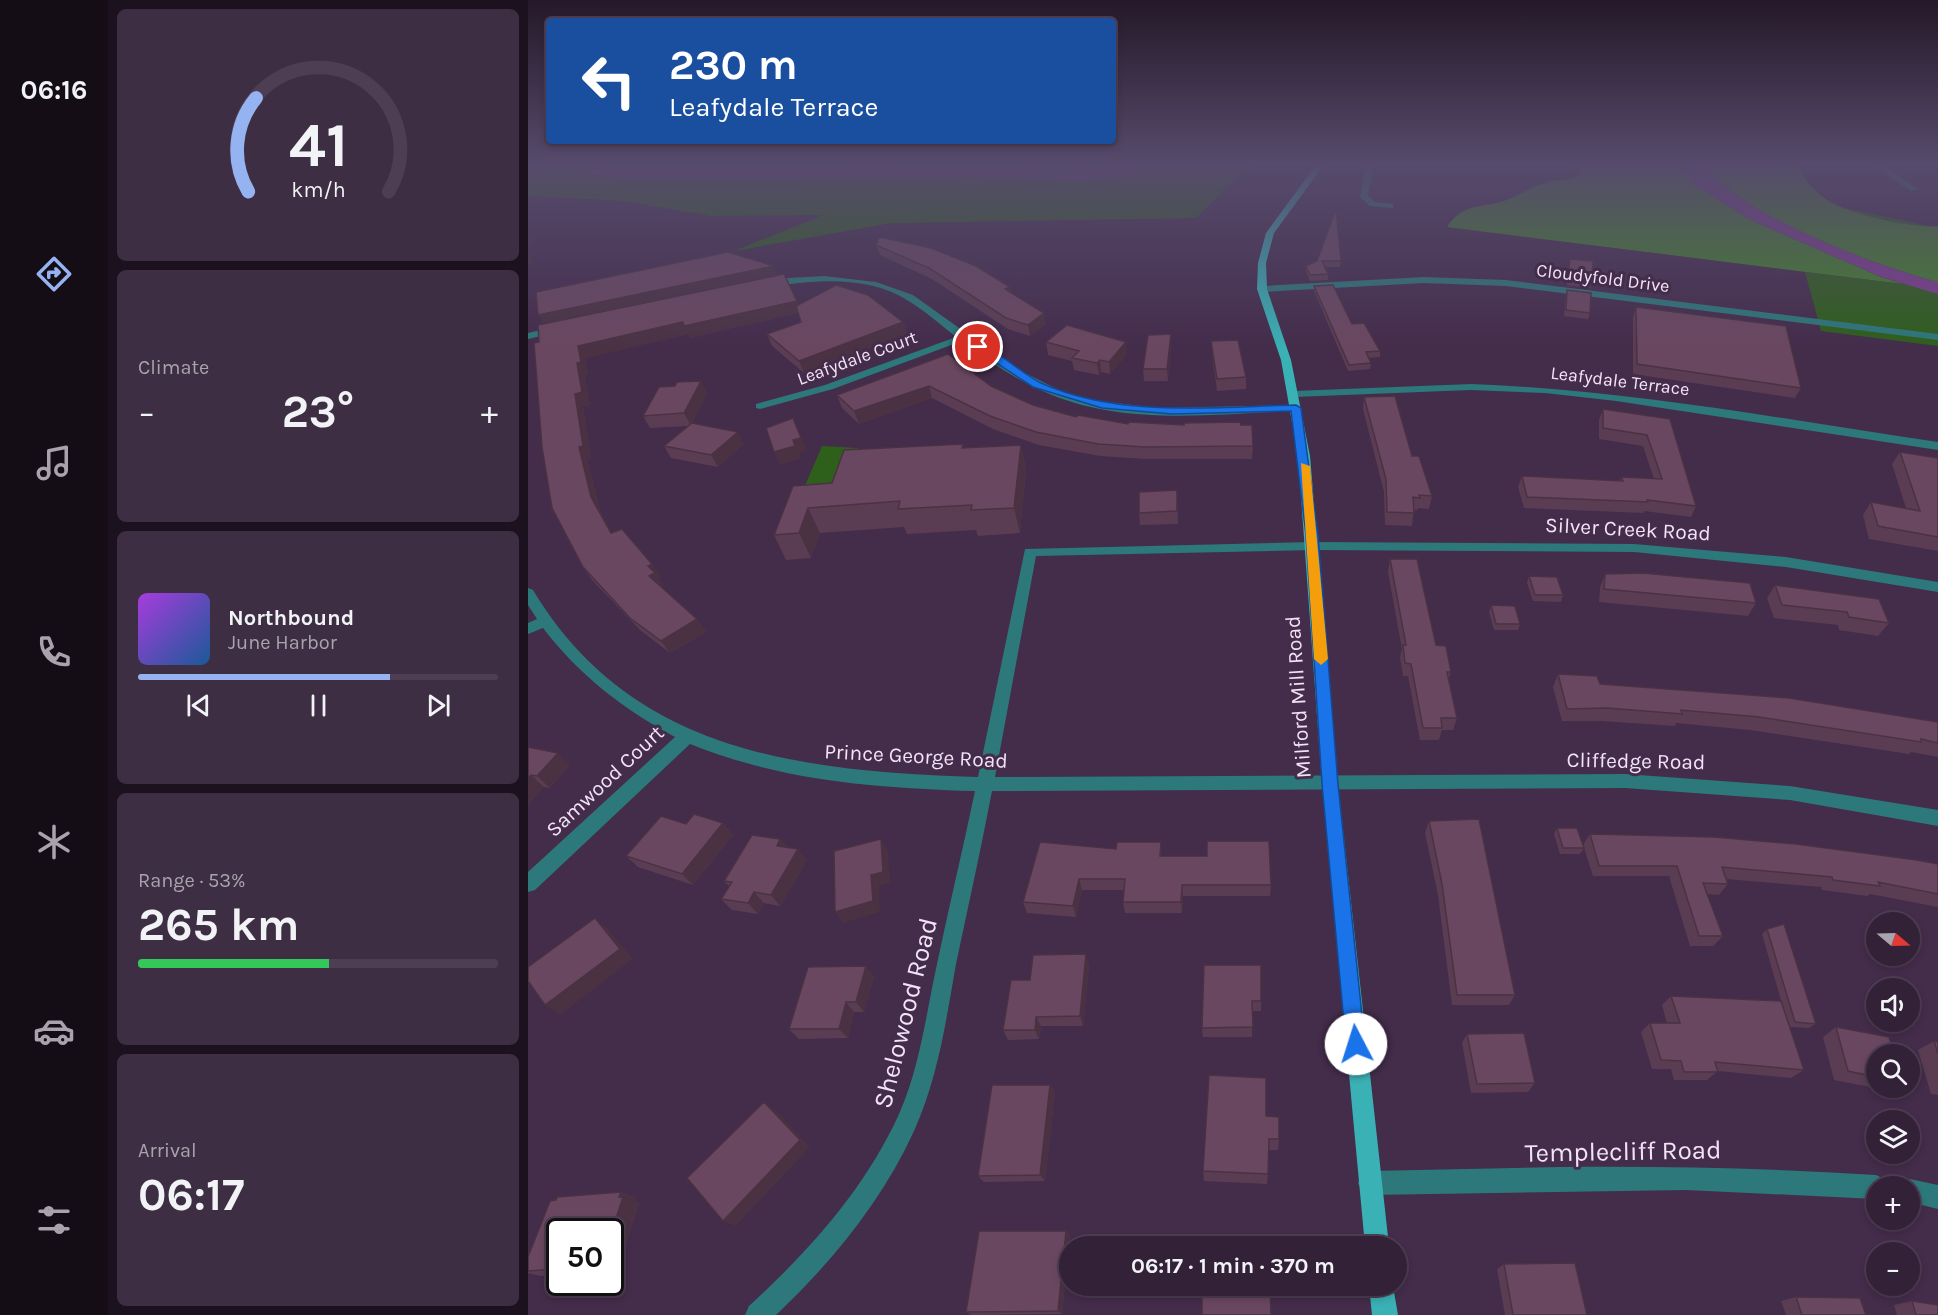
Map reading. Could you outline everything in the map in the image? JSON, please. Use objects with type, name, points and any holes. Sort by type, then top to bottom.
[{"type":"main road","name":"Milford Mill Road","points":[[1274,227],[1270,233],[1262,263],[1262,289],[1286,360],[1304,456],[1313,546],[1330,784],[1376,1236]]},
{"type":"main road","points":[[1382,1296],[1385,1315]]},
{"type":"street","name":"Leafydale Terrace","points":[[756,286],[810,278],[872,282],[910,297],[1026,379],[1048,390],[1102,405],[1172,411],[1471,387],[1545,390],[1617,398],[1938,446]]},
{"type":"street","name":"Cloudyfold Drive","points":[[1262,289],[1424,280],[1479,281],[1938,337]]},
{"type":"street","points":[[528,336],[573,326]]},
{"type":"street","name":"Leafydale Court","points":[[760,406],[829,387],[964,337]]},
{"type":"street","name":"Silver Creek Road","points":[[986,784],[1030,552],[1313,546],[1634,548],[1786,562],[1938,587]]},
{"type":"street","name":"Prince George Road","points":[[528,593],[543,621],[573,655],[611,689],[687,736],[748,759],[811,772],[888,781],[986,784],[1330,784]]},
{"type":"street","points":[[528,629],[543,621]]},
{"type":"street","name":"Samwood Court","points":[[528,884],[687,736]]},
{"type":"street","name":"Cliffedge Road","points":[[1330,784],[1625,781],[1706,785],[1800,794],[1938,818]]},
{"type":"street","name":"Shelowood Road","points":[[758,1315],[783,1292],[855,1212],[907,1121],[924,1068],[986,784]]},
{"type":"street","name":"Templecliff Road","points":[[1370,1184],[1702,1178],[1805,1181],[1866,1186]]},
{"type":"street","points":[[1920,1193],[1938,1197]]},
{"type":"green space","points":[[792,227],[867,227],[734,251]]},
{"type":"green space","points":[[1450,227],[1768,227],[1881,277],[1903,284]]},
{"type":"green space","points":[[1794,227],[1938,227],[1938,282],[1848,252]]},
{"type":"green space","points":[[1782,228],[1938,228],[1938,346],[1821,331],[1805,272],[1927,287]]},
{"type":"green space","points":[[822,446],[858,448],[841,494],[798,502]]},
{"type":"shaded area","points":[[1768,227],[1794,227],[1848,252],[1938,282],[1938,294],[1881,277]]},
{"type":"building","points":[[1329,227],[1338,227],[1341,261],[1322,261],[1328,274],[1310,275],[1306,266],[1317,261]]},
{"type":"building","points":[[879,237],[931,248],[976,266],[1010,287],[1005,289],[1044,313],[1028,325],[1006,318],[929,268],[876,245]]},
{"type":"building","points":[[728,252],[774,266],[538,315],[536,292]]},
{"type":"building","points":[[1570,259],[1593,261],[1592,282],[1568,280]]},
{"type":"building","points":[[784,274],[797,301],[684,326],[683,322],[578,346],[581,362],[577,363],[582,392],[575,394],[583,446],[579,447],[591,497],[611,533],[622,529],[652,564],[648,566],[655,573],[649,576],[697,619],[661,641],[630,618],[583,567],[552,508],[542,447],[534,343],[539,342],[538,325]]},
{"type":"building","points":[[836,285],[868,295],[903,322],[799,361],[767,334],[801,322],[796,306]]},
{"type":"building","points":[[1333,285],[1352,324],[1364,323],[1380,351],[1366,352],[1371,363],[1349,365],[1314,286]]},
{"type":"building","points":[[1567,290],[1591,293],[1590,313],[1566,310]]},
{"type":"building","points":[[1636,307],[1786,326],[1801,388],[1637,364]]},
{"type":"building","points":[[1067,325],[1126,342],[1109,362],[1100,360],[1097,363],[1072,358],[1079,351],[1046,342]]},
{"type":"building","points":[[1171,334],[1167,369],[1143,369],[1148,335]]},
{"type":"building","points":[[1238,340],[1246,377],[1217,379],[1211,341]]},
{"type":"building","points":[[948,354],[991,386],[1033,405],[1076,417],[1078,415],[1128,424],[1129,422],[1184,425],[1184,423],[1240,422],[1241,425],[1252,425],[1253,446],[1145,447],[1098,444],[1036,432],[990,416],[929,386],[854,411],[837,395]]},
{"type":"building","points":[[701,381],[684,413],[643,416],[659,387],[675,386],[677,382]]},
{"type":"building","points":[[1395,396],[1412,456],[1419,456],[1432,496],[1413,497],[1414,513],[1387,512],[1386,479],[1364,397]]},
{"type":"building","points":[[1603,409],[1670,419],[1696,506],[1647,500],[1648,502],[1527,497],[1522,476],[1623,481],[1621,477],[1662,479],[1647,435],[1603,428]]},
{"type":"building","points":[[793,418],[801,438],[793,440],[795,446],[774,452],[766,428]]},
{"type":"building","points":[[692,423],[738,432],[711,455],[664,446]]},
{"type":"building","points":[[963,444],[962,448],[1021,445],[1014,508],[971,510],[972,505],[898,509],[900,501],[808,508],[799,533],[774,535],[793,486],[832,483],[844,450]]},
{"type":"building","points":[[1900,452],[1938,458],[1938,537],[1878,526],[1871,502],[1920,511]]},
{"type":"building","points":[[1177,490],[1177,511],[1139,513],[1139,492]]},
{"type":"building","points":[[1390,559],[1417,559],[1436,645],[1446,646],[1451,672],[1447,672],[1457,718],[1441,718],[1442,728],[1423,728],[1411,664],[1405,663],[1403,645],[1406,645]]},
{"type":"building","points":[[1643,573],[1750,583],[1756,603],[1604,589],[1605,574]]},
{"type":"building","points":[[1529,576],[1557,577],[1563,595],[1535,595]]},
{"type":"building","points":[[1775,585],[1879,599],[1889,623],[1849,617],[1847,612],[1782,605]]},
{"type":"building","points":[[1491,605],[1515,606],[1520,624],[1496,624]]},
{"type":"building","points":[[1558,674],[1597,676],[1600,684],[1789,698],[1938,722],[1938,743],[1759,717],[1681,710],[1682,714],[1607,708],[1567,709]]},
{"type":"building","points":[[528,747],[558,753],[537,776],[531,775],[528,778]]},
{"type":"building","points":[[694,814],[723,823],[682,874],[626,856],[661,816],[686,824]]},
{"type":"building","points":[[1479,819],[1515,995],[1457,995],[1442,884],[1429,821]]},
{"type":"building","points":[[1557,828],[1577,828],[1584,848],[1563,848]]},
{"type":"building","points":[[1590,834],[1714,837],[1796,844],[1917,860],[1938,864],[1938,894],[1878,882],[1880,886],[1833,880],[1832,877],[1722,867],[1728,884],[1703,883],[1723,936],[1699,936],[1677,866],[1599,866]]},
{"type":"building","points":[[752,835],[780,839],[777,846],[798,849],[771,895],[754,892],[748,903],[721,899],[732,882],[724,881]]},
{"type":"building","points":[[881,839],[883,872],[871,875],[873,901],[835,912],[834,851]]},
{"type":"building","points":[[1207,841],[1269,841],[1271,885],[1182,885],[1181,902],[1123,902],[1125,879],[1079,879],[1073,906],[1023,902],[1040,842],[1116,849],[1117,842],[1161,842],[1160,856],[1207,856]]},
{"type":"building","points":[[595,918],[620,949],[545,1005],[528,981],[528,967]]},
{"type":"building","points":[[1784,924],[1816,1024],[1795,1022],[1767,929]]},
{"type":"building","points":[[1086,954],[1080,1016],[1036,1017],[1035,1030],[1003,1030],[1011,980],[1030,980],[1033,955]]},
{"type":"building","points":[[1204,965],[1261,965],[1261,1001],[1252,1001],[1253,1027],[1202,1028]]},
{"type":"building","points":[[866,966],[856,1002],[846,1002],[839,1029],[789,1029],[808,967]]},
{"type":"building","points":[[1671,996],[1781,1001],[1804,1070],[1715,1062],[1718,1072],[1684,1072],[1681,1061],[1661,1060],[1650,1023],[1680,1023]]},
{"type":"building","points":[[1836,1027],[1889,1037],[1891,1044],[1866,1044],[1866,1075],[1848,1071]]},
{"type":"building","points":[[1524,1033],[1535,1083],[1477,1084],[1467,1034]]},
{"type":"building","points":[[1934,1041],[1938,1042],[1938,1054]]},
{"type":"building","points":[[1209,1075],[1266,1078],[1266,1116],[1279,1117],[1279,1139],[1269,1139],[1268,1174],[1203,1171]]},
{"type":"building","points":[[992,1085],[1050,1085],[1040,1175],[978,1176]]},
{"type":"building","points":[[764,1102],[800,1140],[723,1221],[687,1178]]},
{"type":"building","points":[[621,1192],[619,1197],[623,1197],[616,1218],[546,1218],[546,1270],[528,1271],[528,1257],[550,1201],[556,1200],[557,1197]]},
{"type":"building","points":[[979,1231],[1066,1231],[1066,1236],[1059,1236],[1058,1311],[966,1312]]},
{"type":"building","points":[[1575,1263],[1587,1315],[1513,1315],[1504,1264]]},
{"type":"building","points":[[1202,1296],[1270,1296],[1271,1315],[1202,1315]]},
{"type":"building","points":[[1796,1297],[1860,1298],[1866,1315],[1802,1315]]},
{"type":"building","points":[[1912,1301],[1938,1305],[1938,1315],[1916,1315]]},
{"type":"slow traffic","points":[[1305,466],[1321,659]]},
{"type":"route","points":[[978,347],[1037,385],[1075,399],[1102,405],[1172,411],[1296,408],[1304,456],[1312,535],[1330,784],[1356,1044]]}]
